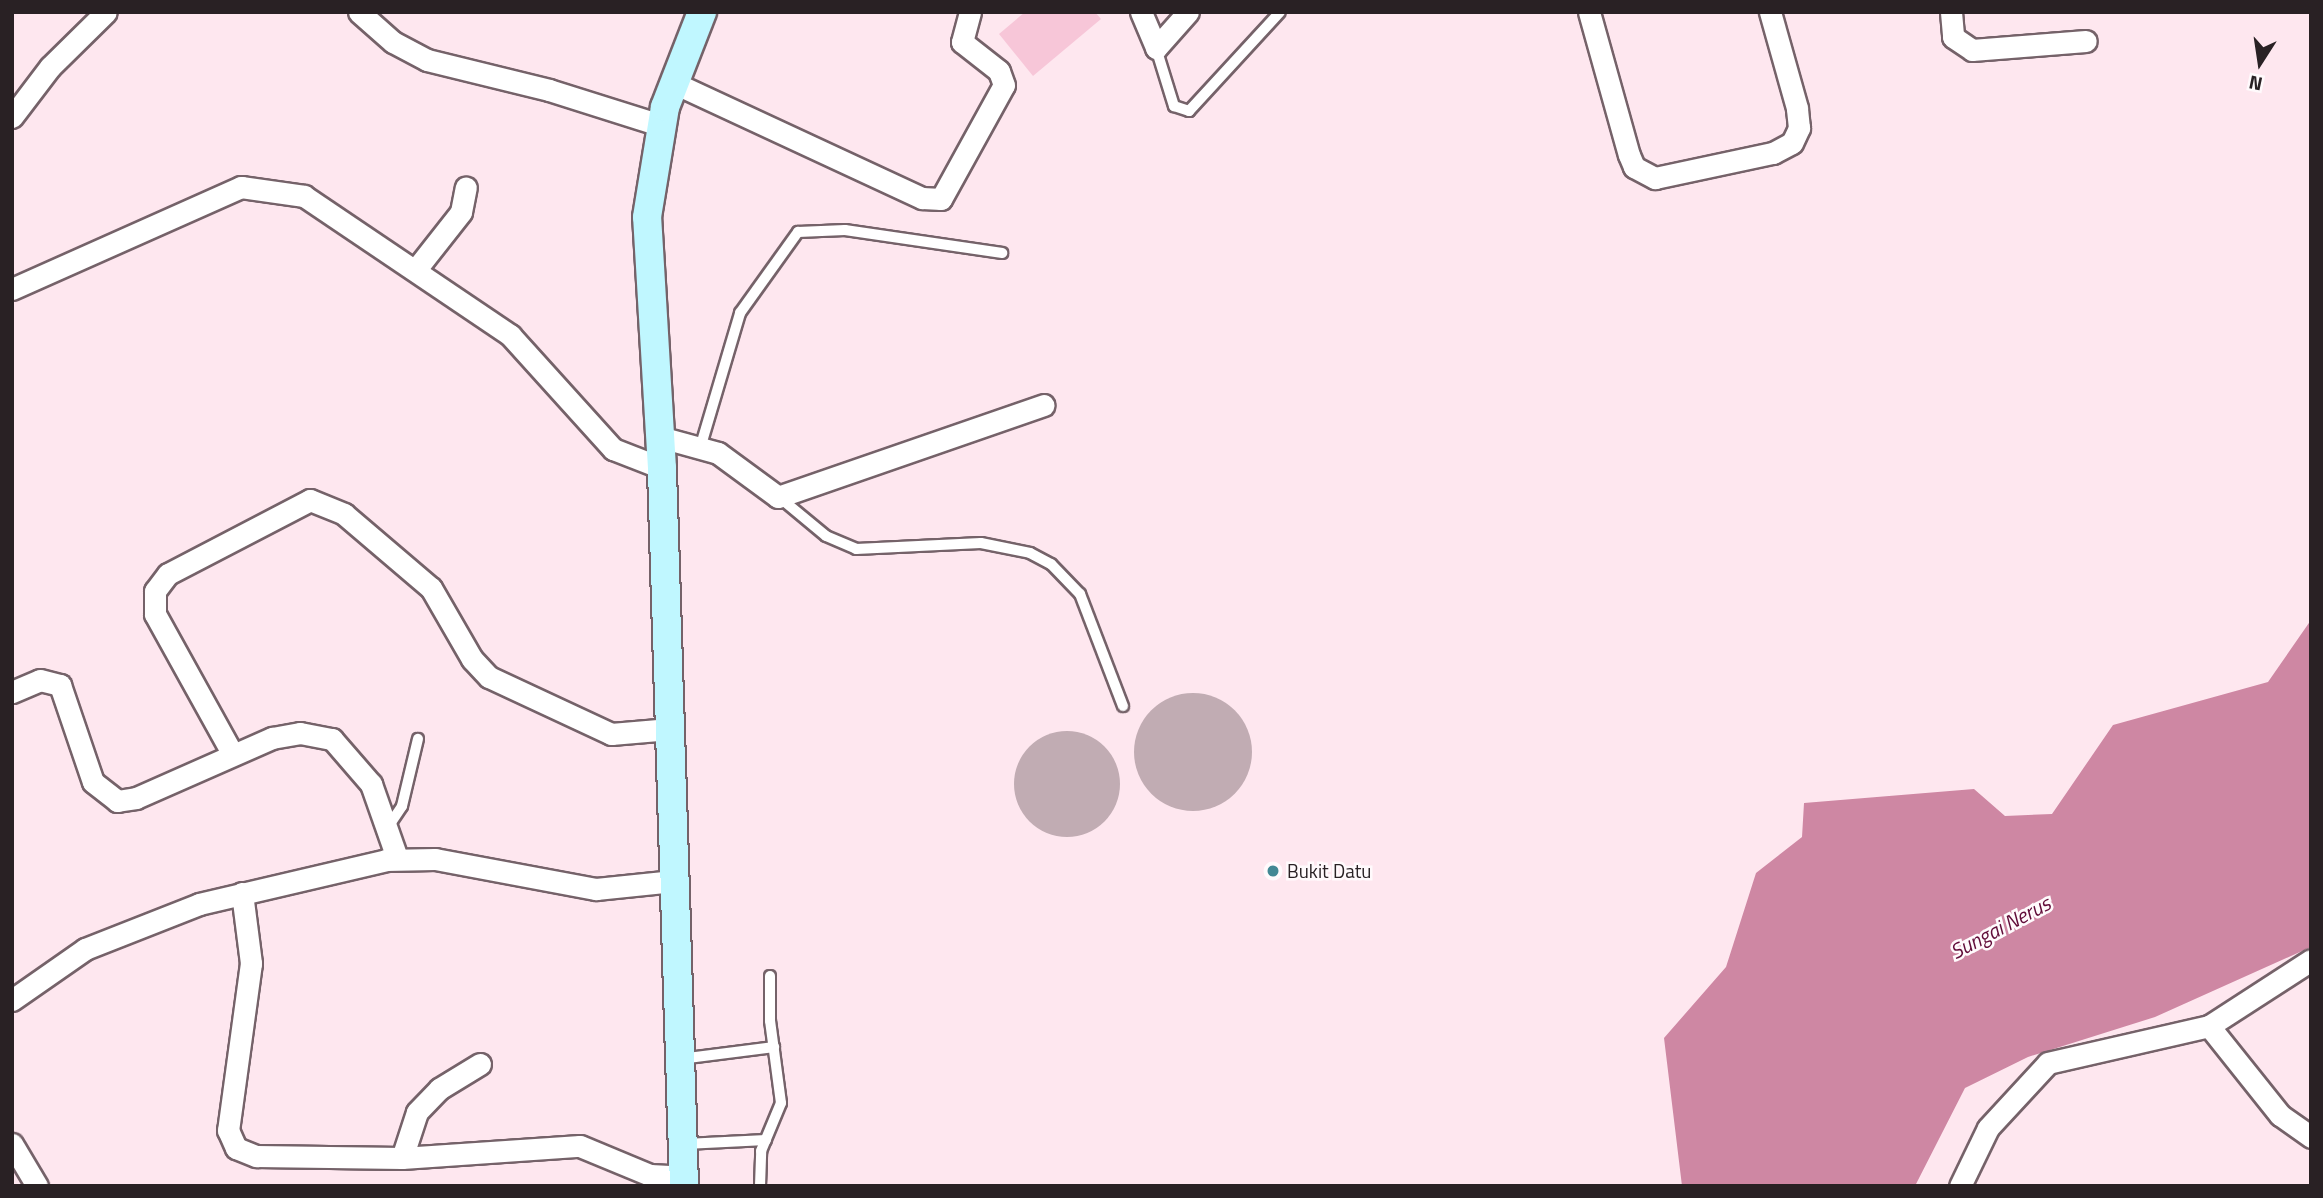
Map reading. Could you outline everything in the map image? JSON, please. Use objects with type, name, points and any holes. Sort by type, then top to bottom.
[{"type":"street","points":[[12,117],[50,67],[106,12]]},
{"type":"street","points":[[359,12],[410,53],[660,125]]},
{"type":"street","points":[[242,893],[250,996],[229,1141],[256,1156],[402,1158],[570,1145],[600,1150],[650,1175],[684,1181],[662,468],[647,217],[660,125],[672,82],[702,12]]},
{"type":"street","points":[[672,82],[922,198],[941,199],[1004,85],[999,71],[961,42],[970,12]]},
{"type":"street","points":[[1141,12],[1156,48],[1188,12]]},
{"type":"street","points":[[1589,12],[1629,155],[1640,172],[1656,178],[1773,153],[1792,143],[1798,128],[1797,108],[1770,12]]},
{"type":"street","points":[[1951,12],[1953,37],[1972,50],[2086,41]]},
{"type":"street","points":[[12,289],[225,193],[251,186],[319,202],[510,335],[613,449],[662,468]]},
{"type":"street","points":[[417,268],[461,212],[466,187]]},
{"type":"street","points":[[660,437],[701,446],[778,497],[1043,405]]},
{"type":"street","points":[[232,753],[155,614],[155,591],[167,573],[310,500],[344,514],[431,588],[472,659],[489,677],[611,734],[670,729]]},
{"type":"street","points":[[12,692],[40,680],[60,685],[93,782],[109,799],[136,798],[232,753],[300,733],[332,739],[371,784],[397,858]]},
{"type":"street","points":[[12,1000],[85,949],[242,893],[397,858],[435,859],[596,889],[674,881]]},
{"type":"street","points":[[1960,1186],[1988,1128],[2048,1063],[2209,1026],[2311,960]]},
{"type":"street","points":[[2209,1026],[2280,1115],[2311,1137]]},
{"type":"street","points":[[402,1158],[417,1112],[439,1089],[480,1065]]},
{"type":"street","points":[[12,1144],[37,1186]]},
{"type":"lane","points":[[1156,48],[1174,106],[1189,111],[1280,12]]},
{"type":"lane","points":[[701,446],[740,313],[798,232],[845,230],[1002,253]]},
{"type":"lane","points":[[778,497],[849,548],[920,550],[981,543],[1030,553],[1051,564],[1080,594],[1122,706]]},
{"type":"lane","points":[[388,827],[402,806],[418,739]]},
{"type":"lane","points":[[760,1186],[766,1140],[782,1103],[774,1047],[770,976]]},
{"type":"lane","points":[[680,1059],[774,1047]]},
{"type":"lane","points":[[683,1144],[766,1140]]},
{"type":"shaded area","points":[[1025,12],[1095,12],[1101,19],[1033,76],[999,34]]},
{"type":"water","name":"Sungai Nerus","points":[[2311,620],[2311,947],[2155,1017],[2028,1057],[1965,1088],[1915,1186],[1682,1186],[1664,1038],[1726,967],[1756,873],[1802,837],[1804,803],[1974,789],[2005,816],[2052,814],[2113,725],[2268,682]]},
{"type":"building","points":[[1193,693],[1216,697],[1235,710],[1248,729],[1252,752],[1248,775],[1235,794],[1216,807],[1193,811],[1170,807],[1151,794],[1138,775],[1134,752],[1138,729],[1151,710],[1170,697]]},
{"type":"building","points":[[1067,731],[1087,735],[1105,746],[1116,764],[1120,784],[1116,804],[1105,822],[1087,833],[1067,837],[1047,833],[1029,822],[1018,804],[1014,784],[1018,764],[1029,746],[1047,735]]},
{"type":"place","name":"Bukit Datu","points":[[1273,871]]}]
